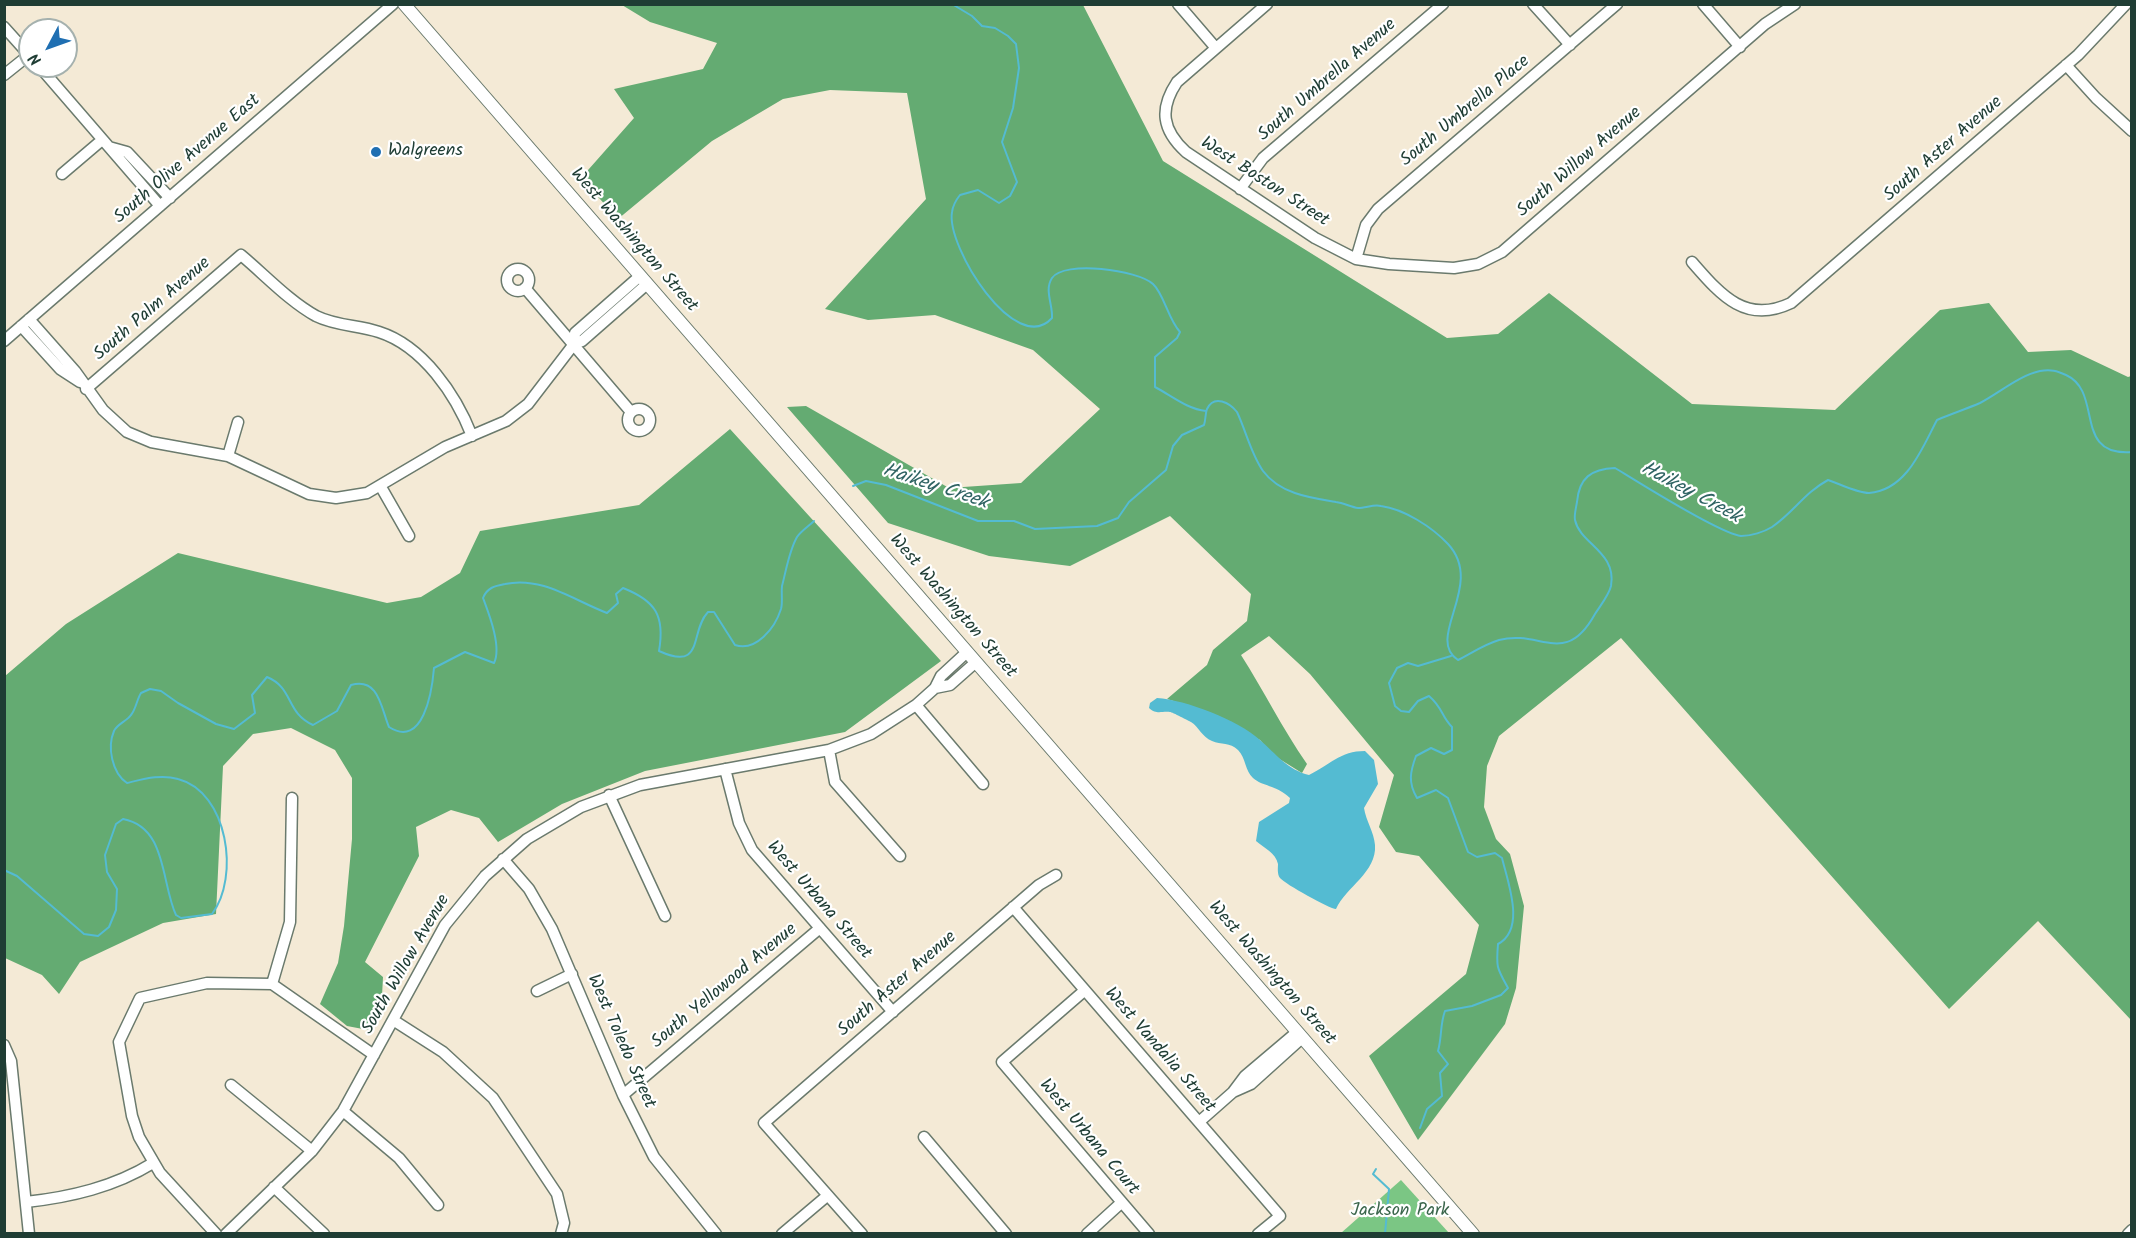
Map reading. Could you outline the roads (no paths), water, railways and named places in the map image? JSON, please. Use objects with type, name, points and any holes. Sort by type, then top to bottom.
[{"type":"main road","name":"West Washington Street","points":[[404,4],[1473,1233]]},
{"type":"street","name":"South Olive Avenue East","points":[[4,340],[393,4]]},
{"type":"street","points":[[1178,4],[1215,47],[1267,4]]},
{"type":"street","name":"South Umbrella Avenue","points":[[1240,189],[1263,158],[1443,4]]},
{"type":"street","points":[[1533,4],[1570,45]]},
{"type":"street","name":"South Umbrella Place","points":[[1356,259],[1366,225],[1373,214],[1617,4]]},
{"type":"street","points":[[1703,4],[1740,47]]},
{"type":"street","name":"South Willow Avenue","points":[[1356,259],[1389,264],[1454,268],[1490,259],[1502,252],[1603,167],[1778,14],[1795,4]]},
{"type":"street","name":"South Aster Avenue","points":[[1692,262],[1715,289],[1731,302],[1750,309],[1775,309],[1801,297],[2106,29],[2126,4]]},
{"type":"street","points":[[4,27],[18,42]]},
{"type":"street","name":"West Boston Street","points":[[1215,47],[1182,76],[1173,88],[1165,109],[1169,134],[1186,152],[1240,189],[1315,238],[1356,259]]},
{"type":"street","points":[[4,75],[18,64]]},
{"type":"street","points":[[2066,65],[2096,98],[2132,131]]},
{"type":"street","points":[[49,78],[160,206]]},
{"type":"street","points":[[106,143],[127,152],[170,198]]},
{"type":"street","points":[[62,174],[106,143]]},
{"type":"street","name":"South Palm Avenue","points":[[83,385],[241,255],[314,314],[336,323],[381,333],[409,349],[451,392],[472,436]]},
{"type":"street","points":[[26,322],[63,373],[83,385],[114,422],[137,437],[228,456],[297,489],[321,497],[344,498],[381,487],[430,454],[507,421],[525,407],[574,344],[582,341],[643,280]]},
{"type":"street","points":[[525,288],[632,412]]},
{"type":"street","points":[[228,456],[238,422]]},
{"type":"street","points":[[381,487],[409,536]]},
{"type":"street","name":"South Willow Avenue","points":[[226,1233],[312,1151],[343,1111],[445,926],[468,894],[503,859],[553,822],[609,795],[640,785],[830,750],[871,734],[916,705],[935,688],[941,676],[967,652]]},
{"type":"street","name":"South Willow Avenue","points":[[935,688],[950,685],[976,662]]},
{"type":"street","points":[[916,705],[983,784]]},
{"type":"street","points":[[830,750],[835,782],[900,856]]},
{"type":"street","name":"West Urbana Street","points":[[725,769],[739,823],[752,850],[893,1012]]},
{"type":"street","points":[[609,795],[665,916]]},
{"type":"street","points":[[272,984],[290,922],[292,798]]},
{"type":"street","name":"West Toledo Street","points":[[503,859],[529,889],[552,929],[623,1095],[654,1156],[711,1232]]},
{"type":"street","name":"South Aster Avenue","points":[[827,1196],[764,1123],[1039,885],[1056,875]]},
{"type":"street","name":"West Vandalia Street","points":[[1013,908],[1280,1215],[1258,1233]]},
{"type":"street","name":"South Yellowood Avenue","points":[[623,1095],[820,928]]},
{"type":"street","points":[[537,991],[572,974]]},
{"type":"street","points":[[216,1233],[176,1193],[153,1163],[132,1116],[119,1042],[140,998],[207,983],[272,984],[374,1055]]},
{"type":"street","name":"West Urbana Court","points":[[1084,991],[1002,1062],[1149,1233]]},
{"type":"street","points":[[393,1020],[443,1052],[493,1098],[557,1194],[564,1223],[561,1233]]},
{"type":"street","points":[[1199,1122],[1233,1092],[1251,1084],[1299,1035]]},
{"type":"street","points":[[4,1045],[12,1061],[29,1233]]},
{"type":"street","points":[[231,1086],[312,1151]]},
{"type":"street","points":[[343,1111],[399,1158],[438,1205]]},
{"type":"street","points":[[924,1137],[1006,1233]]},
{"type":"street","points":[[26,1202],[101,1188],[129,1177],[153,1163]]},
{"type":"street","points":[[274,1187],[324,1233]]},
{"type":"street","points":[[782,1233],[827,1196],[862,1233]]},
{"type":"street","points":[[1087,1233],[1121,1203]]},
{"type":"street","points":[[2128,1233],[2132,1230]]},
{"type":"water","points":[[1157,698],[1197,707],[1239,725],[1288,765],[1309,775],[1349,753],[1365,751],[1374,760],[1378,784],[1364,808],[1374,840],[1374,855],[1366,871],[1336,909],[1308,896],[1280,878],[1275,857],[1256,841],[1259,822],[1289,803],[1290,798],[1279,790],[1253,778],[1248,772],[1241,753],[1235,747],[1209,739],[1191,722],[1174,713],[1157,712],[1149,708],[1150,703]]},
{"type":"waterway","points":[[952,4],[972,16],[982,26],[995,28],[1008,36],[1016,44],[1019,68],[1013,108],[1002,142],[1017,182],[1010,196],[999,203],[978,190],[960,195],[952,209],[953,228],[960,249],[972,271],[986,293],[1003,311],[1020,323],[1037,326],[1052,318],[1049,287],[1052,278],[1059,273],[1071,269],[1101,269],[1118,271],[1145,279],[1157,288],[1180,332],[1177,338],[1155,357],[1155,387],[1186,405],[1206,411]]},
{"type":"waterway","name":"Haikey Creek","points":[[853,486],[866,481],[886,485],[978,521],[1014,521],[1035,529],[1097,526],[1118,518],[1129,502],[1166,470],[1173,446],[1182,435],[1204,425],[1206,411],[1210,404],[1222,402],[1237,412],[1259,464],[1270,479],[1278,485],[1296,494],[1316,499],[1361,508],[1378,506],[1399,511],[1426,525],[1448,544],[1458,560],[1461,576],[1447,638],[1449,650],[1458,660],[1499,640],[1514,638],[1563,643],[1573,639],[1584,630],[1611,586],[1609,565],[1578,528],[1575,518],[1580,487],[1588,476],[1599,470],[1615,468],[1730,533],[1741,536],[1753,534],[1772,527],[1812,491],[1828,480],[1864,493],[1882,490],[1894,484],[1912,466],[1937,420],[1980,403],[2025,376],[2047,370],[2057,371],[2077,383],[2084,395],[2095,434],[2102,444],[2113,451],[2132,452]]},
{"type":"waterway","name":"Haikey Creek","points":[[4,870],[17,876],[84,934],[98,936],[109,927],[116,910],[117,889],[107,872],[105,855],[116,824],[123,819],[137,824],[148,833],[155,844],[176,915],[181,918],[212,914],[221,898],[226,879],[227,858],[218,818],[208,800],[195,787],[178,779],[152,778],[127,783],[114,766],[111,752],[114,731],[131,715],[141,693],[150,689],[161,691],[216,724],[234,729],[255,713],[252,695],[267,677],[282,687],[298,714],[313,725],[337,711],[351,685],[360,684],[368,686],[378,696],[389,727],[401,732],[410,730],[424,715],[434,668],[465,652],[494,663],[496,640],[483,598],[494,587],[519,582],[545,586],[607,613],[618,603],[616,594],[623,588],[634,593],[643,598],[656,611],[661,628],[659,651],[674,656],[683,657],[690,653],[702,620],[708,612],[714,612],[735,645],[750,645],[764,637],[774,624],[782,606],[782,586],[792,548],[799,535],[814,521]]},
{"type":"waterway","name":"Haikey Creek","points":[[1420,1128],[1427,1109],[1442,1096],[1440,1073],[1448,1064],[1438,1051],[1445,1011],[1472,1006],[1501,995],[1508,988],[1498,967],[1497,952],[1498,944],[1511,928],[1513,917],[1511,892],[1502,858],[1495,853],[1477,857],[1468,852],[1448,798],[1436,790],[1417,798],[1412,787],[1411,772],[1416,756],[1431,748],[1444,754],[1452,750],[1452,727],[1429,696],[1418,701],[1409,712],[1401,711],[1395,706],[1389,683],[1397,668],[1408,663],[1418,666],[1451,656]]},
{"type":"waterway","name":"Haikey Creek","points":[[1376,1169],[1373,1174],[1389,1189],[1385,1234]]},
{"type":"place","name":"Walgreens","points":[[376,152]]},
{"type":"park label","name":"Jackson Park","points":[[1400,1212]]}]
